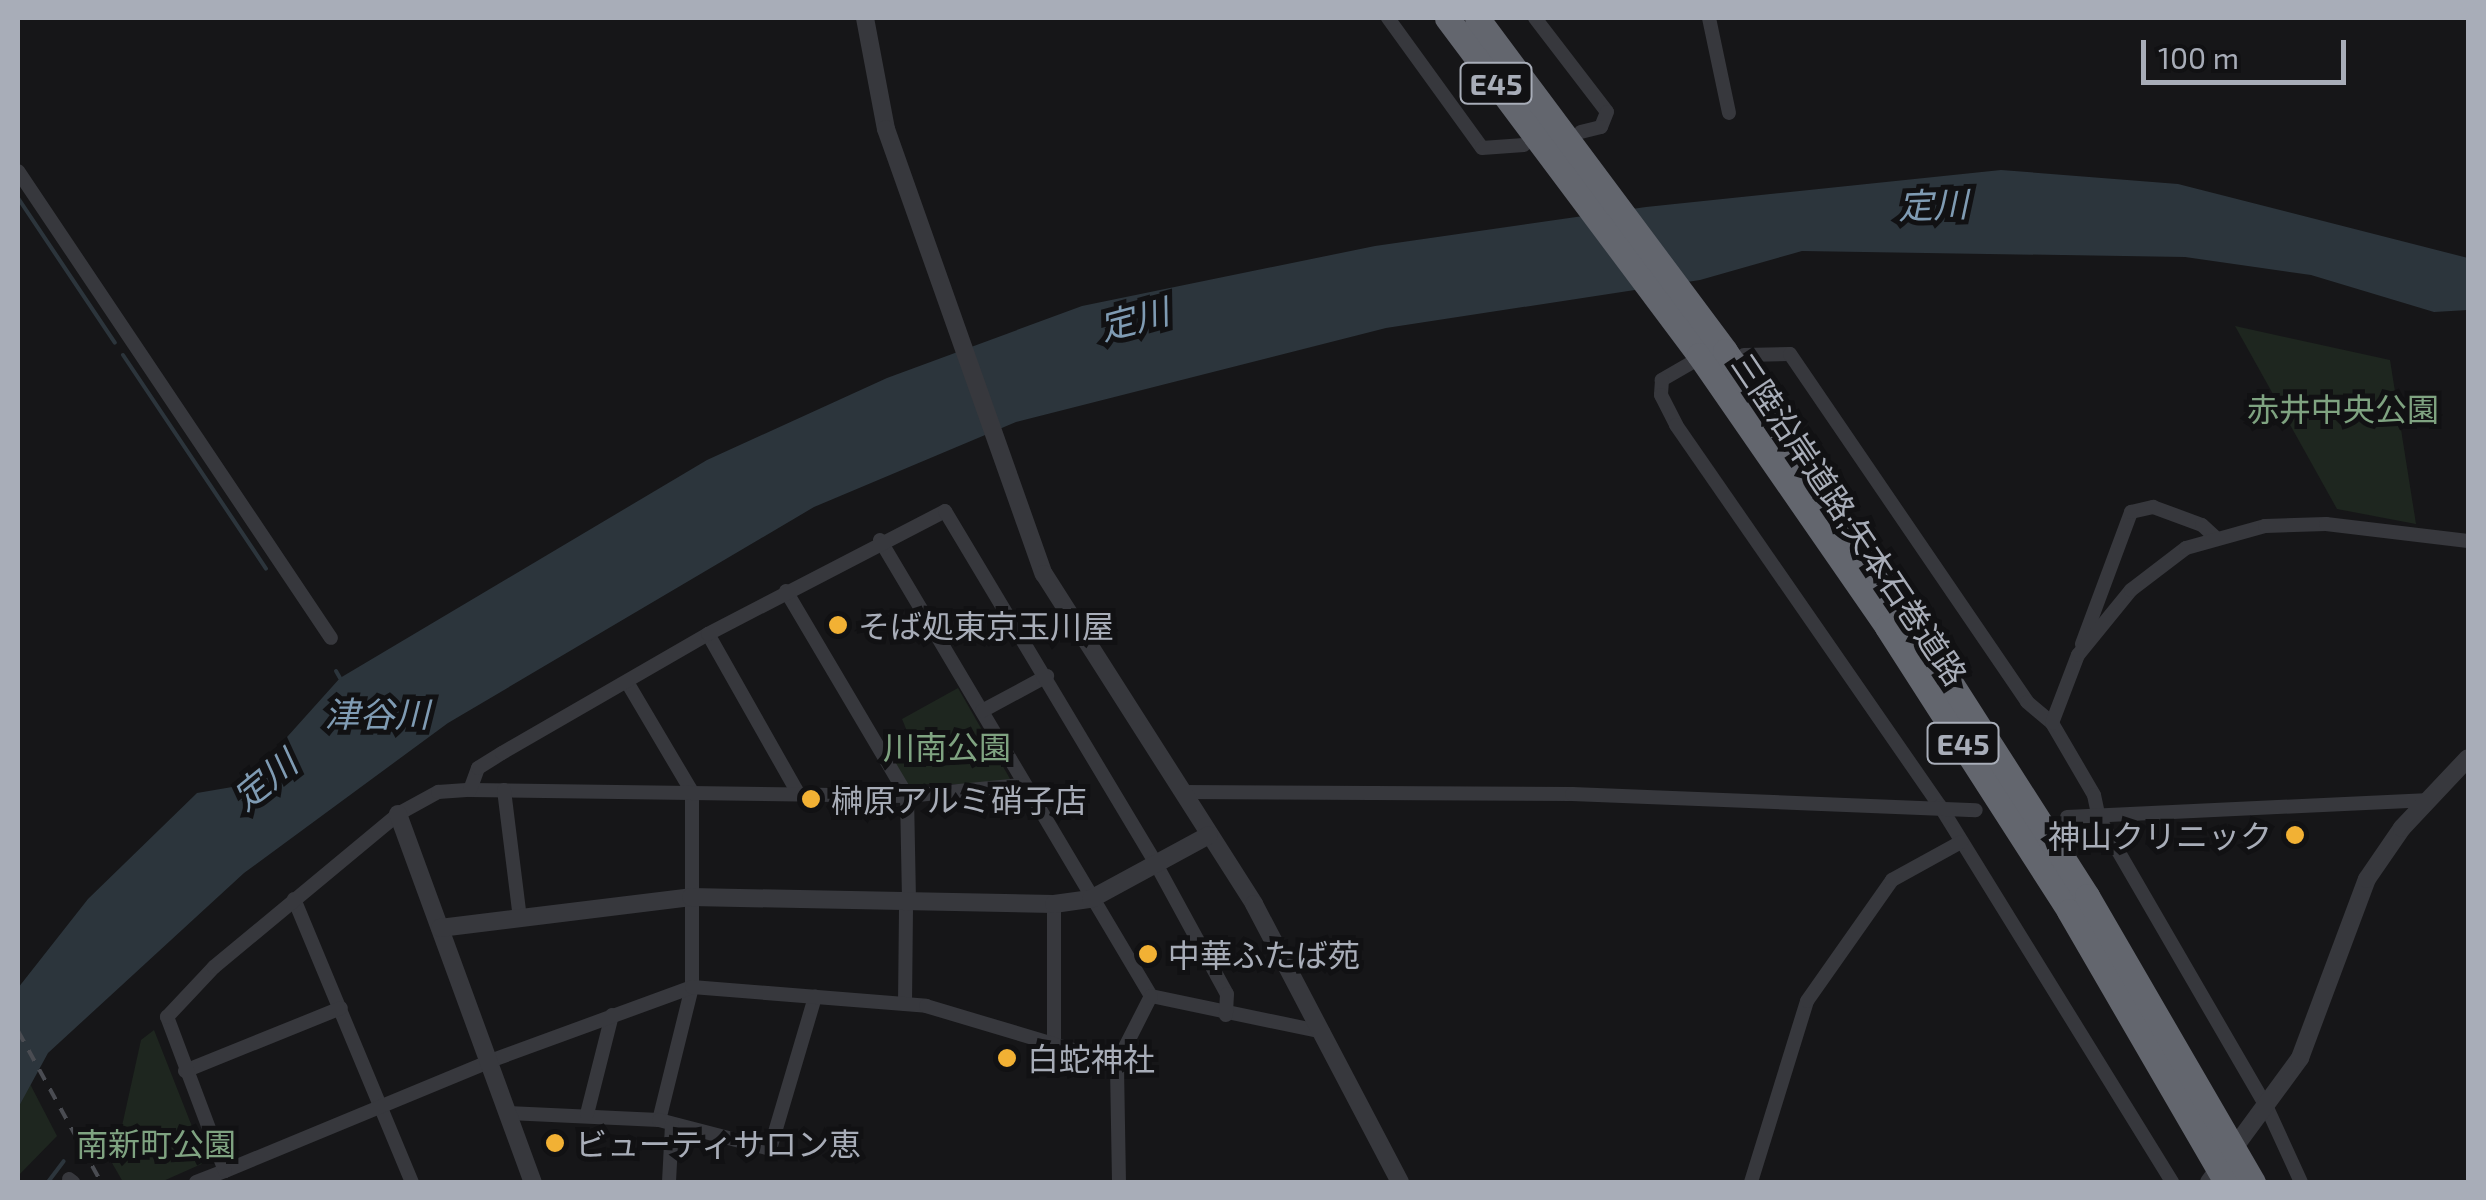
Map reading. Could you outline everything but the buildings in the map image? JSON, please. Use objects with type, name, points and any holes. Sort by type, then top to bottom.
[{"type":"highway","name":"三陸沿岸道路;矢本石巻道路","points":[[1447,18],[1555,142]]},
{"type":"highway","name":"三陸沿岸道路;矢本石巻道路","points":[[1477,18],[1555,142],[1714,356],[2010,770],[2214,1136],[2242,1178]]},
{"type":"street","points":[[865,18],[886,129],[952,330],[1044,574],[1209,834],[1323,1032],[1400,1182]]},
{"type":"street","points":[[1388,18],[1482,148],[1555,142],[1601,127],[1606,112],[1535,18]]},
{"type":"street","points":[[1710,18],[1728,113]]},
{"type":"street","points":[[18,171],[331,638]]},
{"type":"street","points":[[2172,1182],[1940,806],[1676,426],[1662,395],[1662,380],[1714,356],[1790,354],[2027,702],[2052,723],[2094,795],[2099,818],[2268,1110],[2302,1182]]},
{"type":"street","points":[[2052,723],[2131,512],[2153,507],[2202,525],[2216,538]]},
{"type":"street","points":[[470,790],[478,768],[786,591],[880,540],[945,511],[1048,676],[1156,864],[1227,994],[1226,1015]]},
{"type":"street","points":[[2078,655],[2131,590],[2186,548],[2216,538],[2265,526],[2326,524],[2468,541]]},
{"type":"street","points":[[880,540],[982,711],[1021,786],[1151,996],[1226,1015],[1323,1032]]},
{"type":"street","points":[[786,591],[907,796],[904,1004]]},
{"type":"street","points":[[708,634],[798,794]]},
{"type":"street","points":[[982,711],[1048,676]]},
{"type":"street","points":[[626,682],[692,792],[692,986],[666,1122],[669,1182]]},
{"type":"street","points":[[2209,1182],[2268,1110],[2314,1029],[2367,879],[2425,800],[2462,775],[2468,758]]},
{"type":"street","points":[[226,1171],[167,1017],[294,899],[398,814],[438,792],[907,796],[1021,786]]},
{"type":"street","points":[[504,790],[520,918]]},
{"type":"street","points":[[1182,792],[1572,794],[1976,810]]},
{"type":"street","points":[[2066,817],[2425,800]]},
{"type":"street","points":[[398,814],[534,1182]]},
{"type":"street","points":[[440,928],[691,898],[1054,904],[1091,899],[1209,834]]},
{"type":"street","points":[[1751,1182],[1807,1001],[1892,880],[1962,842]]},
{"type":"street","points":[[294,899],[412,1182]]},
{"type":"street","points":[[1054,904],[1054,1044]]},
{"type":"street","points":[[196,1182],[490,1061],[692,986],[904,1004],[1117,1064]]},
{"type":"street","points":[[1119,1182],[1117,1064],[1151,996]]},
{"type":"street","points":[[508,1113],[587,1114],[666,1122],[770,1149],[815,997]]},
{"type":"street","points":[[186,1071],[342,1008]]},
{"type":"street","points":[[587,1114],[612,1015]]},
{"type":"green space","name":"赤井中央公園","points":[[2235,326],[2390,360],[2416,524],[2337,509]]},
{"type":"green space","name":"川南公園","points":[[958,688],[1013,784],[907,784],[885,747],[909,736],[902,719]]},
{"type":"green space","name":"南新町公園","points":[[154,1030],[206,1162],[161,1182],[123,1182],[104,1149],[122,1126],[141,1040]]},
{"type":"green space","points":[[30,1084],[57,1136],[18,1176],[18,1106]]},
{"type":"water","points":[[2001,170],[2178,184],[2468,258],[2468,310],[2434,312],[2311,275],[2185,257],[1802,251],[1700,280],[1386,328],[1016,422],[814,507],[448,723],[244,873],[48,1053],[18,1108],[18,988],[88,899],[197,793],[244,785],[340,678],[707,460],[887,378],[1082,306],[1375,246],[1646,207]]},
{"type":"waterway","points":[[18,198],[115,343]]},
{"type":"waterway","points":[[123,355],[266,569]]},
{"type":"waterway","name":"津谷川","points":[[336,671],[340,678]]},
{"type":"waterway","points":[[48,1182],[64,1161]]},
{"type":"railway","points":[[18,1031],[101,1182]]},
{"type":"place","name":"そば処東京玉川屋","points":[[838,625]]},
{"type":"place","name":"榊原アルミ硝子店","points":[[811,799]]},
{"type":"place","name":"神山クリニック","points":[[2295,835]]},
{"type":"place","name":"中華ふたば苑","points":[[1148,954]]},
{"type":"place","name":"白蛇神社","points":[[1007,1058]]},
{"type":"place","name":"ビューティサロン恵","points":[[555,1143]]},
{"type":"water label","name":"定川","points":[[1933,204]]},
{"type":"water label","name":"定川","points":[[1134,318]]},
{"type":"water label","name":"定川","points":[[264,779]]}]
